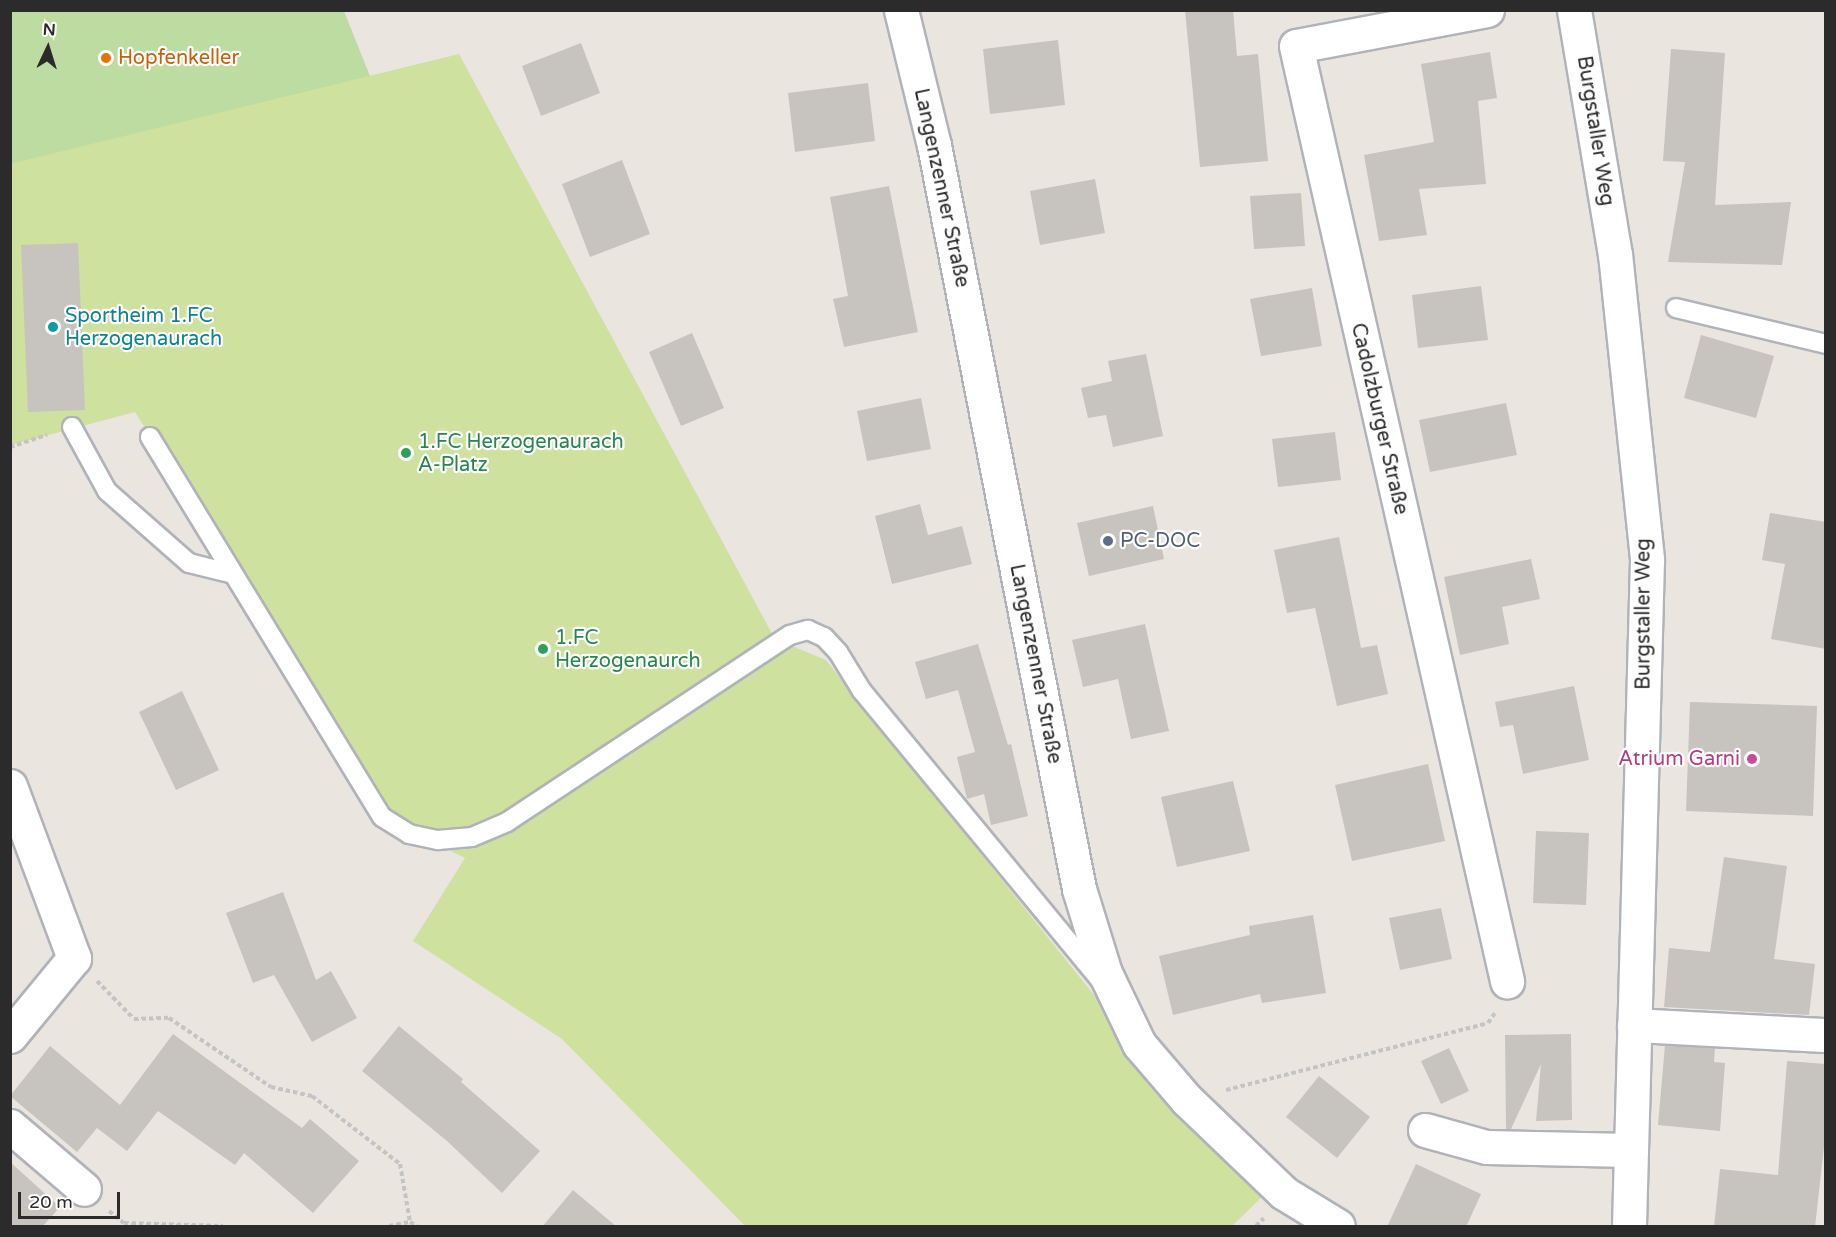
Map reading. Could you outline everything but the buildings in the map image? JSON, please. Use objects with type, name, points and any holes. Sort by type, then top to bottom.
[{"type":"street","name":"Langenzenner Straße","points":[[901,10],[936,157],[1079,889],[1105,974],[1139,1044],[1187,1100],[1284,1193],[1338,1227]]},
{"type":"street","name":"Cadolzburger Straße","points":[[1487,10],[1296,46],[1507,981]]},
{"type":"street","name":"Burgstaller Weg","points":[[1574,10],[1615,254],[1647,560],[1629,1227]]},
{"type":"street","points":[[10,786],[74,958],[10,1036]]},
{"type":"street","points":[[1634,1025],[1826,1035]]},
{"type":"street","points":[[10,1126],[84,1189]]},
{"type":"street","points":[[1425,1130],[1486,1147],[1631,1150]]},
{"type":"lane","points":[[1676,308],[1826,344]]},
{"type":"lane","points":[[72,427],[107,491],[189,563],[233,574]]},
{"type":"lane","points":[[150,437],[382,817],[409,834],[438,840],[472,837],[507,822],[790,635],[808,630],[824,637],[869,700],[1061,936],[1118,1000]]},
{"type":"path","points":[[10,447],[72,427]]},
{"type":"path","points":[[74,958],[134,1019],[169,1018],[271,1087],[312,1096],[400,1164],[410,1222],[417,1227]]},
{"type":"path","points":[[1187,1100],[1488,1023],[1502,1002],[1507,981]]},
{"type":"path","points":[[84,1189],[124,1223],[223,1227]]},
{"type":"path","points":[[389,1227],[410,1222]]},
{"type":"green space","points":[[11,11],[344,11],[378,96],[11,239]]},
{"type":"green space","name":"1.FC Herzogenaurch","points":[[459,54],[775,639],[826,660],[1098,1000],[1130,1055],[1266,1193],[1232,1226],[745,1226],[562,1039],[413,941],[465,858],[396,824],[135,412],[11,445],[10,164]]},
{"type":"place","name":"Hopfenkeller","points":[[106,58]]},
{"type":"place","name":"Sportheim 1.FC Herzogenaurach","points":[[53,327]]},
{"type":"place","name":"1.FC Herzogenaurach A-Platz","points":[[406,453]]},
{"type":"place","name":"PC-DOC","points":[[1108,541]]},
{"type":"place","name":"1.FC Herzogenaurch","points":[[543,649]]},
{"type":"place","name":"Atrium Garni","points":[[1752,759]]}]
